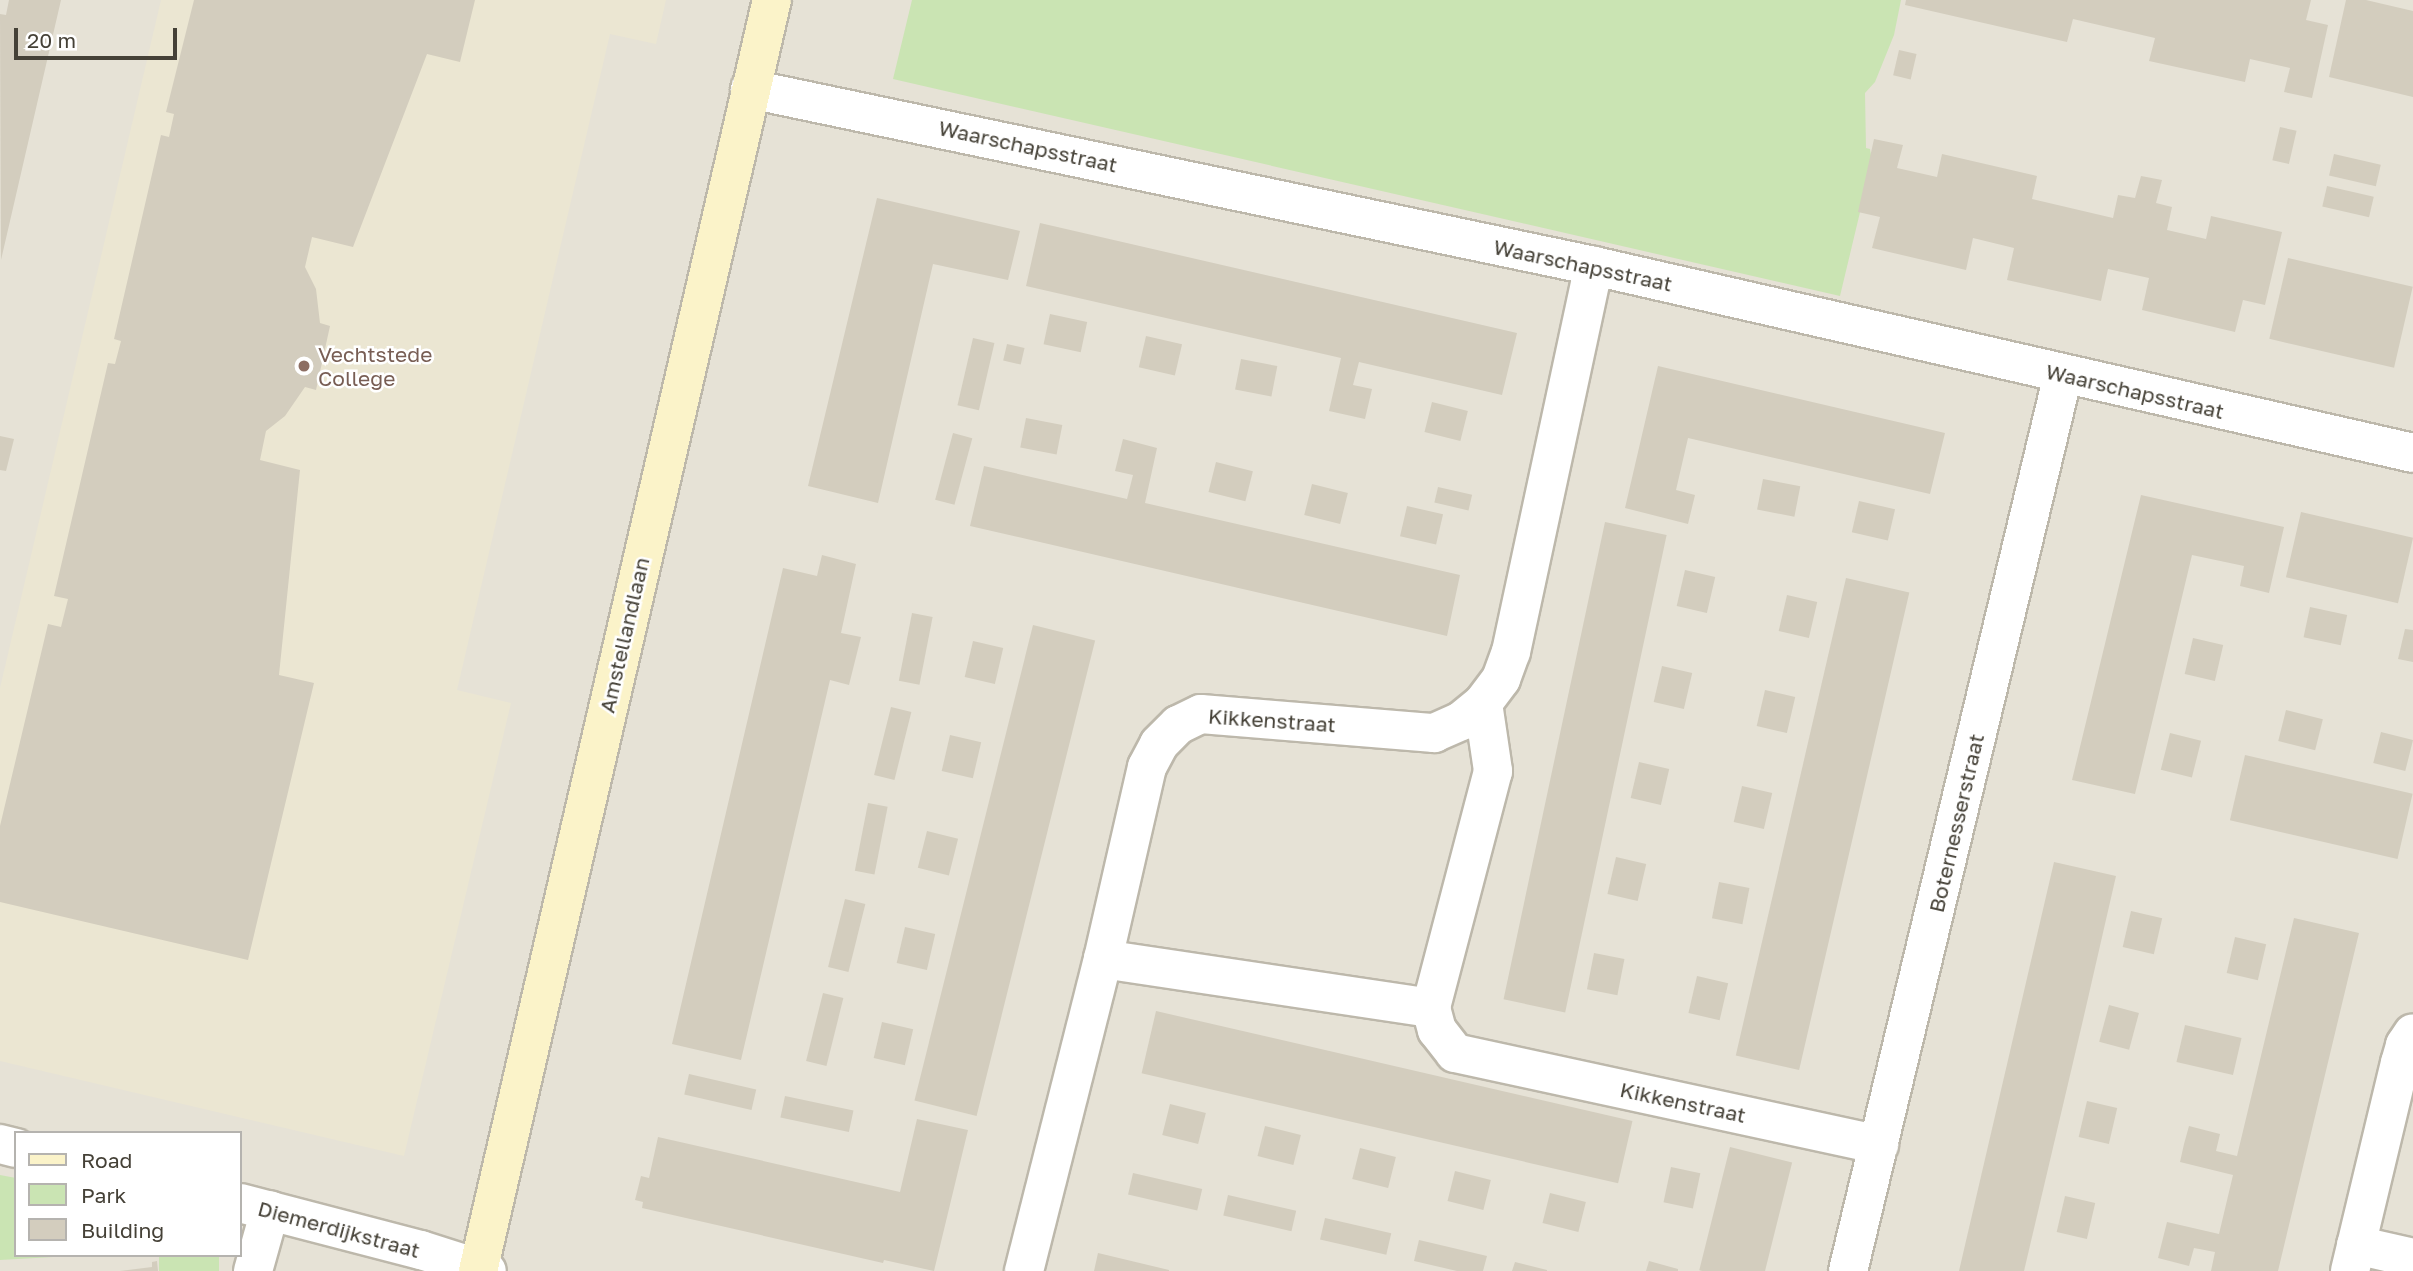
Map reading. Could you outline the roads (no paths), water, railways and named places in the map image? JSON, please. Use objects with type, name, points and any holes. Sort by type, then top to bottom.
[{"type":"main road","name":"Amstellandlaan","points":[[481,1270],[772,0]]},
{"type":"street","name":"Waarschapsstraat","points":[[750,89],[1594,266],[2413,453]]},
{"type":"street","name":"Kikkenstraat","points":[[1024,1271],[1103,959],[1147,766],[1159,744],[1178,725],[1201,714],[1434,733],[1461,721],[1483,703],[1501,679],[1511,652],[1594,266]]},
{"type":"street","name":"Boternesserstraat","points":[[1848,1271],[2063,375]]},
{"type":"street","points":[[1103,959],[1431,1008],[1493,771],[1483,703]]},
{"type":"street","name":"Kikkenstraat","points":[[1431,1008],[1437,1030],[1455,1053],[1879,1145]]},
{"type":"street","points":[[2413,1033],[2405,1045],[2400,1063],[2353,1258],[2413,1258]]},
{"type":"street","name":"Diemerdijkstraat","points":[[255,1206],[481,1270]]},
{"type":"street","points":[[253,1271],[255,1206]]},
{"type":"place","name":"Vechtstede College","points":[[304,366]]}]
